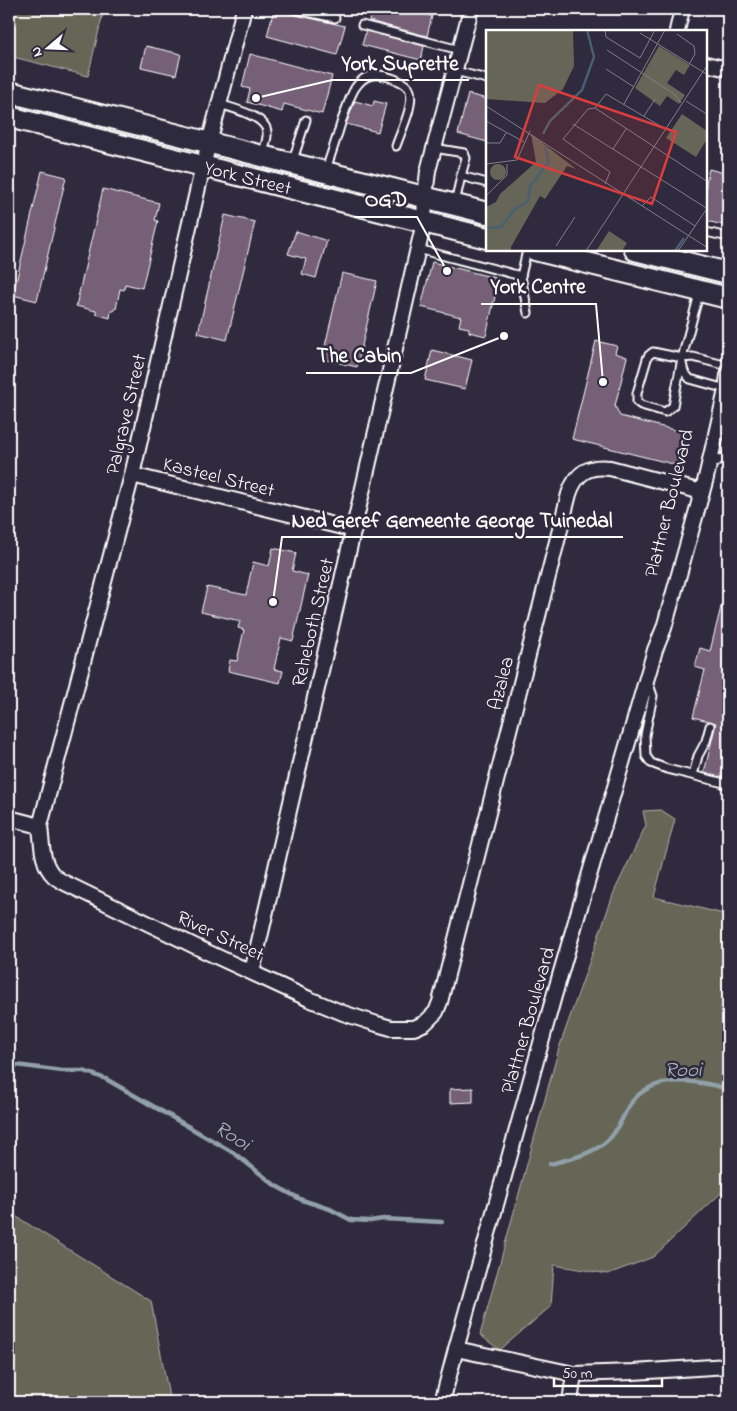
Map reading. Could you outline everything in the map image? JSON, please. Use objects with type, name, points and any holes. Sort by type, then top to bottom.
[{"type":"main road","name":"York Street","points":[[12,93],[486,213]]},
{"type":"main road","name":"York Street","points":[[9,119],[486,238]]},
{"type":"main road","points":[[538,251],[696,296],[728,298]]},
{"type":"main road","points":[[640,251],[684,259],[728,273]]},
{"type":"street","name":"Palgrave Street","points":[[40,826],[132,476],[208,143],[244,9]]},
{"type":"street","name":"Reheboth Street","points":[[252,972],[424,222],[428,171],[471,9]]},
{"type":"street","points":[[677,30],[682,9]]},
{"type":"street","points":[[707,64],[728,69]]},
{"type":"street","points":[[9,119],[12,93]]},
{"type":"street","name":"Plattner Boulevard","points":[[697,490],[708,469],[726,386],[724,373],[728,368]]},
{"type":"street","name":"Plattner Boulevard","points":[[442,1402],[554,996],[655,650],[664,628],[697,490],[726,386]]},
{"type":"street","name":"Azalea","points":[[425,1023],[436,1012],[440,1002],[568,494],[573,483],[580,474],[587,470],[601,467],[697,490]]},
{"type":"street","name":"Kasteel Street","points":[[132,476],[354,530]]},
{"type":"street","points":[[9,818],[40,826]]},
{"type":"street","name":"River Street","points":[[40,826],[43,854],[48,868],[54,876],[64,883],[343,1013],[391,1028],[414,1028],[425,1023]]},
{"type":"street","points":[[456,1349],[574,1374],[728,1366]]},
{"type":"street","points":[[570,1402],[574,1374]]},
{"type":"lane","points":[[293,9],[335,18]]},
{"type":"lane","points":[[362,25],[460,50]]},
{"type":"lane","points":[[455,71],[486,79]]},
{"type":"lane","points":[[325,172],[348,103],[355,88],[366,77],[374,75],[387,77],[402,82],[408,88],[411,97],[410,107],[396,146]]},
{"type":"lane","points":[[219,104],[248,114],[265,126],[267,133],[262,156]]},
{"type":"lane","points":[[292,163],[306,120]]},
{"type":"lane","points":[[434,148],[464,153],[466,158],[455,205]]},
{"type":"lane","points":[[462,176],[486,183]]},
{"type":"lane","points":[[707,232],[728,237]]},
{"type":"lane","points":[[418,248],[521,276]]},
{"type":"lane","points":[[527,251],[521,276],[528,313]]},
{"type":"lane","points":[[636,279],[658,289]]},
{"type":"lane","points":[[696,296],[682,358],[673,406],[665,412],[641,405],[636,398],[648,356],[653,352],[682,358],[693,357],[728,368]]},
{"type":"lane","points":[[682,358],[684,372],[690,379]]},
{"type":"lane","points":[[675,393],[680,384],[690,379],[726,386]]},
{"type":"lane","points":[[708,469],[722,458],[728,456]]},
{"type":"lane","points":[[647,678],[653,696],[645,735],[646,756],[652,763],[667,769],[728,784]]},
{"type":"lane","points":[[693,775],[700,749],[706,741],[710,726]]},
{"type":"green space","points":[[9,9],[104,9],[88,76],[9,56]]},
{"type":"green space","points":[[661,810],[675,819],[654,897],[728,915],[728,1197],[721,1193],[653,1257],[608,1274],[554,1265],[551,1306],[500,1350],[480,1335],[559,1048],[614,892],[646,825],[643,811]]},
{"type":"green space","points":[[9,1212],[151,1301],[170,1402],[9,1402]]},
{"type":"building","points":[[274,9],[345,26],[337,55],[267,36]]},
{"type":"building","points":[[372,9],[404,9],[432,16],[427,36],[369,21]]},
{"type":"building","points":[[366,31],[424,46],[421,60],[362,45]]},
{"type":"building","points":[[146,46],[181,54],[176,75],[141,67]]},
{"type":"building","points":[[250,54],[332,76],[322,114],[284,104],[282,112],[247,102],[250,89],[242,87]]},
{"type":"building","points":[[468,94],[486,99],[486,142],[458,134]]},
{"type":"building","points":[[355,101],[373,106],[374,101],[386,104],[378,132],[346,124]]},
{"type":"building","points":[[709,169],[728,174],[728,226],[707,221],[707,178]]},
{"type":"building","points":[[42,171],[66,177],[37,301],[13,295]]},
{"type":"building","points":[[103,189],[159,203],[155,220],[158,221],[142,288],[125,284],[124,290],[120,289],[116,309],[111,311],[110,318],[96,314],[96,311],[76,306]]},
{"type":"building","points":[[225,215],[255,222],[227,340],[198,333]]},
{"type":"building","points":[[296,231],[327,241],[316,278],[302,274],[306,259],[288,254]]},
{"type":"building","points":[[432,262],[499,279],[486,336],[469,332],[469,328],[459,326],[461,317],[421,307]]},
{"type":"building","points":[[342,273],[377,281],[357,367],[322,359]]},
{"type":"building","points":[[596,341],[617,346],[615,353],[627,357],[615,406],[620,416],[686,433],[677,465],[572,439]]},
{"type":"building","points":[[432,350],[472,360],[465,389],[425,380]]},
{"type":"building","points":[[273,548],[296,553],[292,571],[308,575],[293,641],[281,638],[274,669],[283,671],[280,683],[228,671],[230,660],[237,661],[244,630],[238,628],[240,621],[201,612],[207,587],[246,595],[253,562],[269,566]]},
{"type":"building","points":[[724,595],[728,596],[728,779],[704,773],[716,723],[693,717],[705,670],[695,667],[700,648],[710,651]]},
{"type":"building","points":[[473,1088],[473,1102],[450,1103],[450,1089]]},
{"type":"waterway","name":"Rooi","points":[[9,1064],[62,1071],[84,1071],[106,1079],[234,1153],[276,1186],[302,1200],[330,1209],[351,1220],[370,1221],[383,1219],[442,1222]]},
{"type":"waterway","name":"Rooi","points":[[550,1164],[581,1155],[603,1144],[616,1130],[631,1103],[640,1093],[651,1087],[676,1081],[703,1083],[728,1089]]},
{"type":"place","name":"York Suprette","points":[[256,98]]},
{"type":"place","name":"OGD","points":[[447,271]]},
{"type":"place","name":"The Cabin","points":[[504,336]]},
{"type":"place","name":"York Centre","points":[[603,382]]},
{"type":"place","name":"Ned Geref Gemeente George Tuinedal","points":[[273,602]]}]
